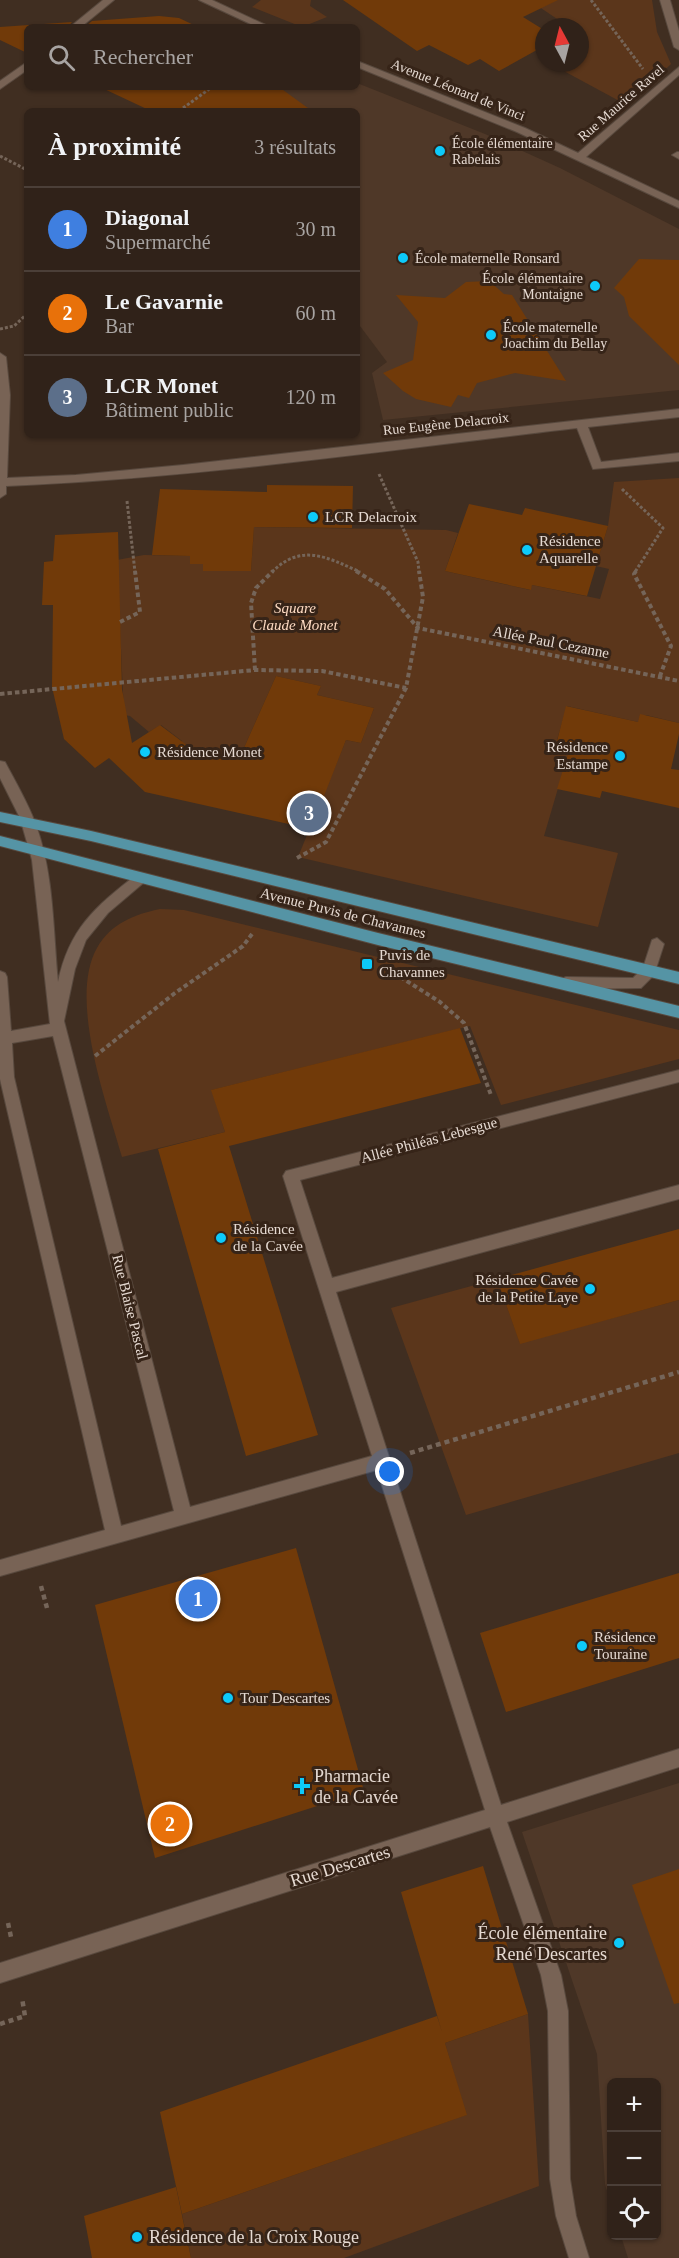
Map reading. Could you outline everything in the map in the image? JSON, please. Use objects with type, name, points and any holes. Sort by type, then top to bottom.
[{"type":"main road","name":"Avenue Puvis de Chavannes","points":[[0,817],[679,978]]},
{"type":"main road","name":"Avenue Puvis de Chavannes","points":[[0,841],[141,879],[679,1012]]},
{"type":"street","points":[[79,24],[109,0]]},
{"type":"street","points":[[204,0],[259,24]]},
{"type":"street","points":[[665,0],[679,47]]},
{"type":"street","name":"Avenue Léonard de Vinci","points":[[360,65],[488,116],[679,205]]},
{"type":"street","points":[[0,86],[24,67]]},
{"type":"street","name":"Rue Maurice Ravel","points":[[580,157],[679,70]]},
{"type":"street","points":[[0,357],[4,395],[0,494]]},
{"type":"street","name":"Rue Eugène Delacroix","points":[[1,482],[123,475],[679,413]]},
{"type":"street","points":[[581,424],[597,466],[679,457]]},
{"type":"street","name":"Rue Blaise Pascal","points":[[0,766],[28,822],[37,851],[42,886],[48,980],[58,1029],[184,1517]]},
{"type":"street","name":"Rue Blaise Pascal","points":[[58,1029],[68,962],[81,932],[108,903],[141,879]]},
{"type":"street","points":[[558,983],[636,984],[649,971],[657,944]]},
{"type":"street","points":[[0,976],[7,1077],[116,1536]]},
{"type":"street","points":[[3,1039],[58,1029]]},
{"type":"street","name":"Allée Philéas Lebesgue","points":[[579,2258],[566,2216],[560,2179],[558,2011],[551,1976],[496,1817],[291,1176],[679,1076]]},
{"type":"street","points":[[326,1287],[679,1192]]},
{"type":"street","points":[[0,1568],[382,1461]]},
{"type":"street","name":"Rue Descartes","points":[[0,1973],[679,1758]]},
{"type":"path","points":[[591,0],[658,88]]},
{"type":"path","points":[[183,108],[208,90]]},
{"type":"path","points":[[0,156],[24,168]]},
{"type":"path","points":[[0,329],[14,326],[24,317]]},
{"type":"path","points":[[289,862],[326,842],[406,688],[418,628],[423,597],[418,562],[368,448]]},
{"type":"path","points":[[597,466],[663,528],[634,574],[671,646],[660,676]]},
{"type":"path","points":[[120,622],[140,612],[123,475]]},
{"type":"path","points":[[255,670],[251,603],[256,588],[283,561],[301,556],[323,555],[368,576],[385,589],[418,628]]},
{"type":"path","name":"Allée Paul Cezanne","points":[[418,628],[679,681]]},
{"type":"path","points":[[0,694],[255,670],[322,671],[406,688]]},
{"type":"path","points":[[94,1057],[175,993],[243,946],[255,929]]},
{"type":"path","points":[[394,966],[392,972],[440,1002],[464,1023],[501,1122]]},
{"type":"path","points":[[382,1461],[679,1372]]},
{"type":"shaded area","points":[[360,84],[485,134],[560,168],[679,229],[679,390],[383,420],[372,373],[387,362],[360,326],[360,108],[202,108],[266,90],[360,90]]},
{"type":"shaded area","name":"École élémentaire René Descartes","points":[[679,1783],[679,2258],[628,2258],[622,2240],[661,2240],[661,2078],[607,2078],[607,2191],[597,2054],[522,1832]]},
{"type":"green space","points":[[261,0],[311,0],[310,6],[327,17],[310,24],[294,24],[252,7]]},
{"type":"green space","points":[[536,0],[652,0],[657,32],[671,64],[630,103],[623,103],[566,72],[589,72],[589,18],[556,18],[532,2]]},
{"type":"green space","name":"Square Claude Monet","points":[[679,478],[679,723],[646,715],[638,722],[567,706],[557,740],[571,744],[544,836],[618,853],[598,927],[298,857],[346,740],[361,743],[374,708],[317,695],[321,686],[276,676],[239,759],[181,745],[182,741],[161,725],[149,732],[130,716],[124,715],[117,560],[144,555],[190,556],[190,564],[203,564],[203,571],[251,571],[254,527],[446,530],[458,533],[445,571],[530,590],[532,585],[600,599],[609,569],[596,566],[608,526],[614,482]]},
{"type":"green space","points":[[160,909],[184,910],[679,1030],[679,1059],[501,1105],[470,1026],[212,1090],[225,1132],[122,1157],[93,1052],[88,1023],[89,969],[102,940],[116,926],[133,917]]},
{"type":"green space","points":[[497,1279],[520,1343],[679,1300],[679,1453],[466,1515],[391,1308]]},
{"type":"green space","points":[[528,2014],[539,2186],[344,2258],[191,2258],[182,2214],[466,2115],[445,2043]]},
{"type":"building","points":[[343,0],[558,0],[523,17],[535,24],[535,51],[499,71],[480,59],[468,65],[429,45],[417,51]]},
{"type":"building","points":[[159,16],[179,18],[192,24],[88,24],[92,21]]},
{"type":"building","points":[[72,22],[70,24],[43,24]]},
{"type":"building","points":[[24,25],[24,52],[0,40],[0,27]]},
{"type":"building","points":[[106,90],[283,90],[308,108],[145,108]]},
{"type":"building","points":[[639,259],[679,260],[679,365],[629,316],[624,297],[614,288]]},
{"type":"building","points":[[489,281],[504,294],[512,295],[566,381],[515,373],[477,383],[469,398],[458,395],[451,407],[416,399],[383,373],[413,360],[418,322],[396,295],[445,298],[466,282]]},
{"type":"building","points":[[267,485],[353,486],[352,528],[254,527],[251,571],[203,571],[203,564],[190,564],[190,556],[152,555],[160,489],[267,492]]},
{"type":"building","name":"Résidence Aquarelle","points":[[469,504],[522,515],[525,508],[608,526],[587,596],[532,585],[531,590],[445,571]]},
{"type":"building","name":"Résidence Monet","points":[[118,532],[122,689],[132,743],[160,725],[188,746],[239,759],[276,676],[321,686],[317,695],[374,708],[361,743],[346,740],[311,829],[145,792],[109,758],[95,768],[64,739],[52,687],[53,605],[42,605],[44,562],[53,561],[55,535]]},
{"type":"building","name":"Résidence Estampe","points":[[566,706],[638,722],[640,714],[679,723],[679,734],[671,769],[679,770],[679,808],[602,791],[600,798],[557,789],[571,744],[557,741]]},
{"type":"building","name":"Résidence de la Cavée","points":[[460,1028],[481,1083],[229,1146],[318,1435],[246,1456],[158,1149],[225,1132],[211,1090]]},
{"type":"building","name":"Résidence Cavée de la Petite Laye","points":[[679,1229],[679,1300],[520,1344],[497,1279]]},
{"type":"building","name":"Tour Descartes","points":[[296,1548],[364,1791],[155,1858],[95,1605]]},
{"type":"building","name":"Résidence Touraine","points":[[679,1573],[679,1658],[506,1712],[480,1633]]},
{"type":"building","points":[[483,1866],[528,2014],[445,2043],[467,2115],[182,2214],[160,2112],[437,2016],[442,2032],[401,1892]]},
{"type":"building","points":[[679,1869],[679,2003],[674,2004],[632,1885]]},
{"type":"building","name":"Résidence de la Croix Rouge","points":[[176,2187],[191,2258],[92,2258],[84,2216]]},
{"type":"place","name":"École élémentaire Rabelais","points":[[440,151]]},
{"type":"place","name":"École maternelle Ronsard","points":[[403,258]]},
{"type":"place","name":"École élémentaire Montaigne","points":[[595,286]]},
{"type":"place","name":"École maternelle Joachim du Bellay","points":[[491,335]]},
{"type":"place","name":"LCR Delacroix","points":[[313,517]]},
{"type":"place","name":"Résidence Aquarelle","points":[[527,550]]},
{"type":"place","name":"Résidence Monet","points":[[145,752]]},
{"type":"place","name":"Résidence Estampe","points":[[620,756]]},
{"type":"place","name":"LCR Monet","points":[[309,813]]},
{"type":"place","name":"Puvis de Chavannes","points":[[367,964]]},
{"type":"place","name":"Résidence de la Cavée","points":[[221,1238]]},
{"type":"place","name":"Résidence Cavée de la Petite Laye","points":[[590,1289]]},
{"type":"place","name":"Diagonal","points":[[198,1599]]},
{"type":"place","name":"Résidence Touraine","points":[[582,1646]]},
{"type":"place","name":"Tour Descartes","points":[[228,1698]]},
{"type":"place","name":"Pharmacie de la Cavée","points":[[302,1786]]},
{"type":"place","name":"Le Gavarnie","points":[[170,1824]]},
{"type":"place","name":"École élémentaire René Descartes","points":[[619,1943]]},
{"type":"place","name":"Résidence de la Croix Rouge","points":[[137,2237]]}]
